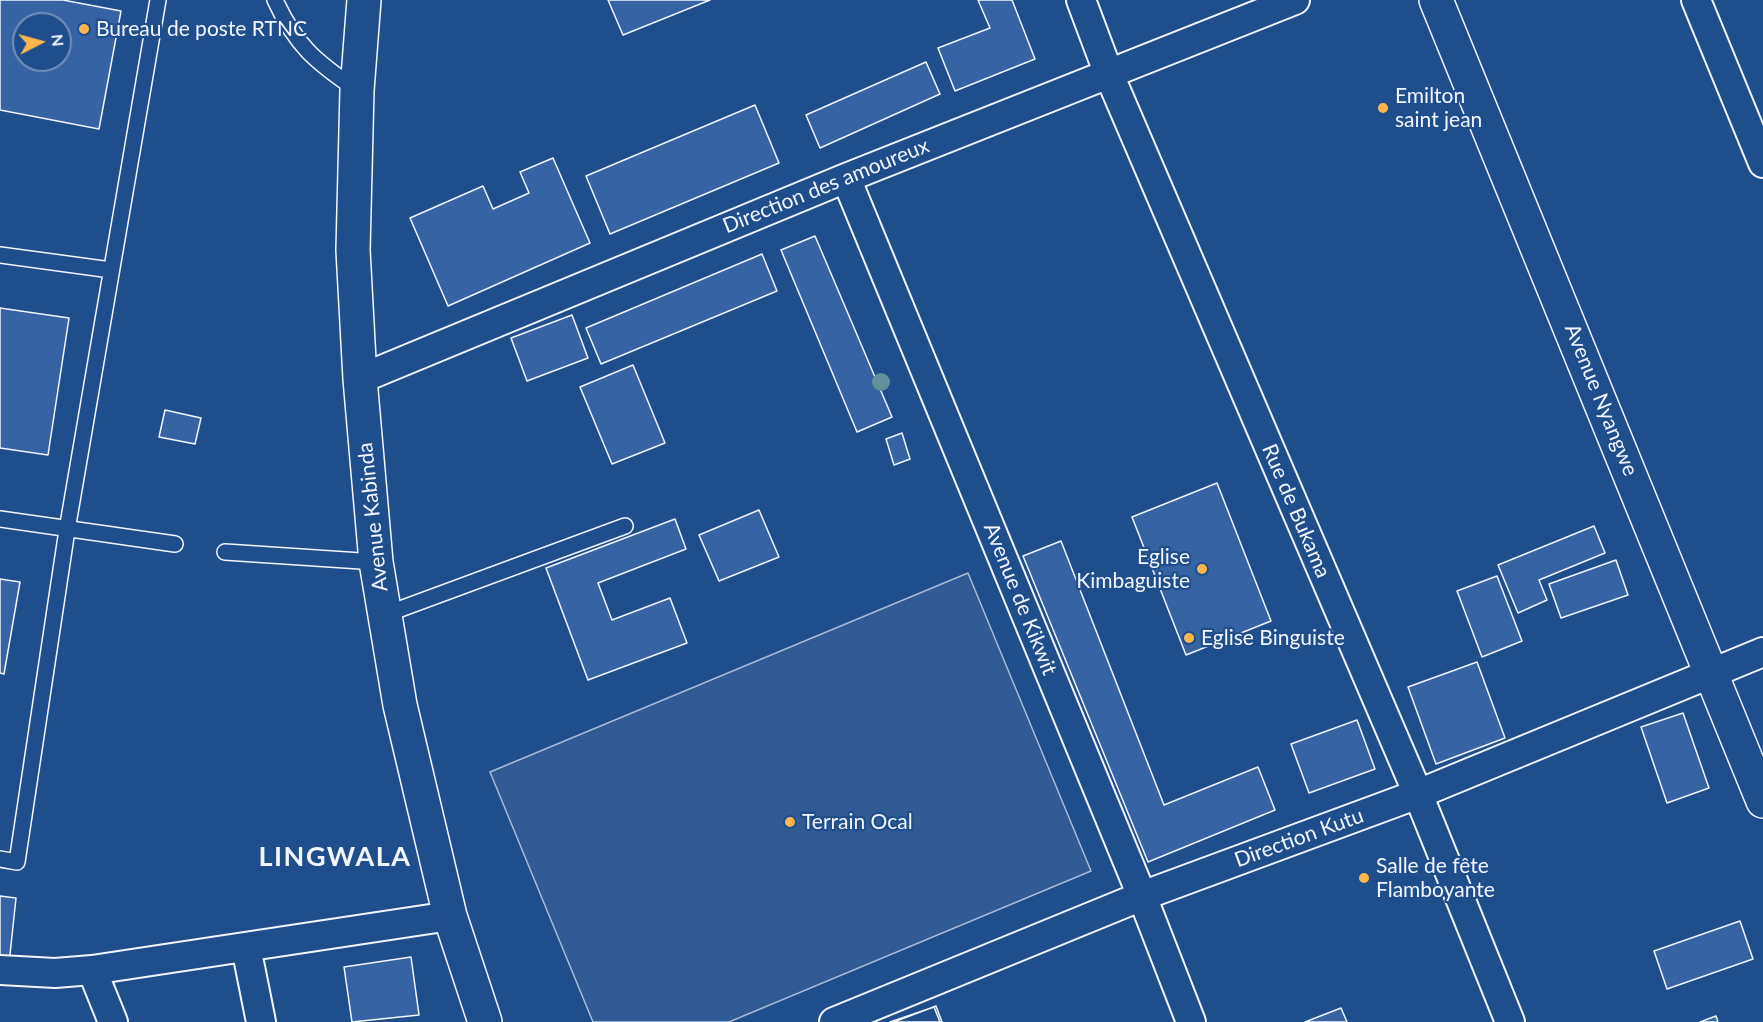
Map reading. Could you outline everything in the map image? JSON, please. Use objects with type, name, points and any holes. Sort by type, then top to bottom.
[{"type":"street","name":"Avenue Kabinda","points":[[364,0],[357,90],[353,250],[360,379],[376,562],[400,705],[450,916],[485,1022]]},
{"type":"street","name":"Rue de Bukama","points":[[1081,0],[1108,72],[1418,794],[1510,1022]]},
{"type":"street","name":"Direction des amoureux","points":[[360,379],[846,178],[1108,72],[1295,0]]},
{"type":"street","name":"Avenue Nyangwe","points":[[1436,0],[1763,801]]},
{"type":"street","points":[[1696,0],[1763,164]]},
{"type":"street","name":"Avenue de Kikwit","points":[[846,178],[1142,896],[1191,1022]]},
{"type":"street","name":"Direction Kutu","points":[[834,1022],[1142,896],[1418,794],[1763,652]]},
{"type":"street","points":[[0,970],[56,973],[92,970],[450,916]]},
{"type":"street","points":[[246,947],[261,1022]]},
{"type":"street","points":[[92,970],[113,1022]]},
{"type":"lane","points":[[0,859],[17,862],[67,530],[158,0]]},
{"type":"lane","points":[[275,0],[289,30],[318,63],[357,90]]},
{"type":"lane","points":[[0,255],[111,270]]},
{"type":"lane","points":[[0,519],[176,544]]},
{"type":"lane","points":[[384,615],[625,526]]},
{"type":"lane","points":[[225,552],[376,562]]},
{"type":"shaded area","name":"Terrain Ocal","points":[[968,573],[1091,871],[729,1022],[593,1022],[490,772]]},
{"type":"building","points":[[0,0],[63,0],[121,11],[99,129],[0,110]]},
{"type":"building","points":[[608,0],[710,0],[623,35]]},
{"type":"building","points":[[978,0],[1012,0],[1035,59],[955,91],[938,48],[990,28]]},
{"type":"building","points":[[926,62],[940,94],[820,148],[806,115]]},
{"type":"building","points":[[755,105],[779,163],[610,234],[586,176]]},
{"type":"building","points":[[553,158],[590,243],[448,306],[410,218],[483,186],[493,209],[529,193],[520,172]]},
{"type":"building","points":[[815,236],[892,417],[857,432],[781,250]]},
{"type":"building","points":[[762,254],[777,291],[601,364],[586,328]]},
{"type":"building","points":[[0,308],[69,318],[48,455],[0,448]]},
{"type":"building","points":[[572,315],[588,358],[527,381],[511,338]]},
{"type":"building","points":[[633,365],[665,443],[612,464],[580,387]]},
{"type":"building","points":[[165,410],[201,418],[195,444],[159,437]]},
{"type":"building","points":[[902,433],[910,459],[894,465],[886,439]]},
{"type":"building","name":"Eglise Kimbaguiste","points":[[1217,483],[1271,621],[1186,655],[1132,517]]},
{"type":"building","points":[[759,510],[779,557],[719,581],[699,535]]},
{"type":"building","points":[[675,519],[686,549],[598,583],[612,620],[670,598],[687,643],[588,680],[546,568]]},
{"type":"building","points":[[1594,526],[1605,553],[1539,580],[1547,600],[1518,613],[1498,565]]},
{"type":"building","points":[[1061,541],[1164,805],[1258,767],[1275,810],[1148,862],[1023,556]]},
{"type":"building","points":[[1616,560],[1628,595],[1561,618],[1549,584]]},
{"type":"building","points":[[1497,576],[1522,641],[1482,657],[1457,591]]},
{"type":"building","points":[[0,579],[20,582],[4,674],[0,673]]},
{"type":"building","points":[[1477,662],[1505,738],[1436,764],[1408,687]]},
{"type":"building","points":[[1683,713],[1709,788],[1667,803],[1641,727]]},
{"type":"building","points":[[1357,720],[1375,769],[1309,793],[1291,744]]},
{"type":"building","points":[[0,896],[16,898],[9,964],[0,963]]},
{"type":"building","points":[[1740,921],[1753,959],[1667,989],[1654,951]]},
{"type":"building","points":[[411,957],[419,1015],[352,1022],[344,967]]},
{"type":"building","points":[[936,1006],[942,1022],[894,1022]]},
{"type":"building","points":[[934,1007],[940,1022],[890,1022]]},
{"type":"building","points":[[1341,1008],[1347,1022],[1305,1022]]},
{"type":"building","points":[[1716,1016],[1718,1022],[1700,1022]]},
{"type":"place","name":"Bureau de poste RTNC","points":[[84,29]]},
{"type":"place","name":"Emilton saint jean","points":[[1383,108]]},
{"type":"place","name":"Eglise Kimbaguiste","points":[[1202,569]]},
{"type":"place","name":"Eglise Binguiste","points":[[1189,638]]},
{"type":"place","name":"Terrain Ocal","points":[[790,822]]},
{"type":"place","name":"Salle de fête Flamboyante","points":[[1364,878]]},
{"type":"district","name":"LINGWALA","points":[[335,857]]}]
